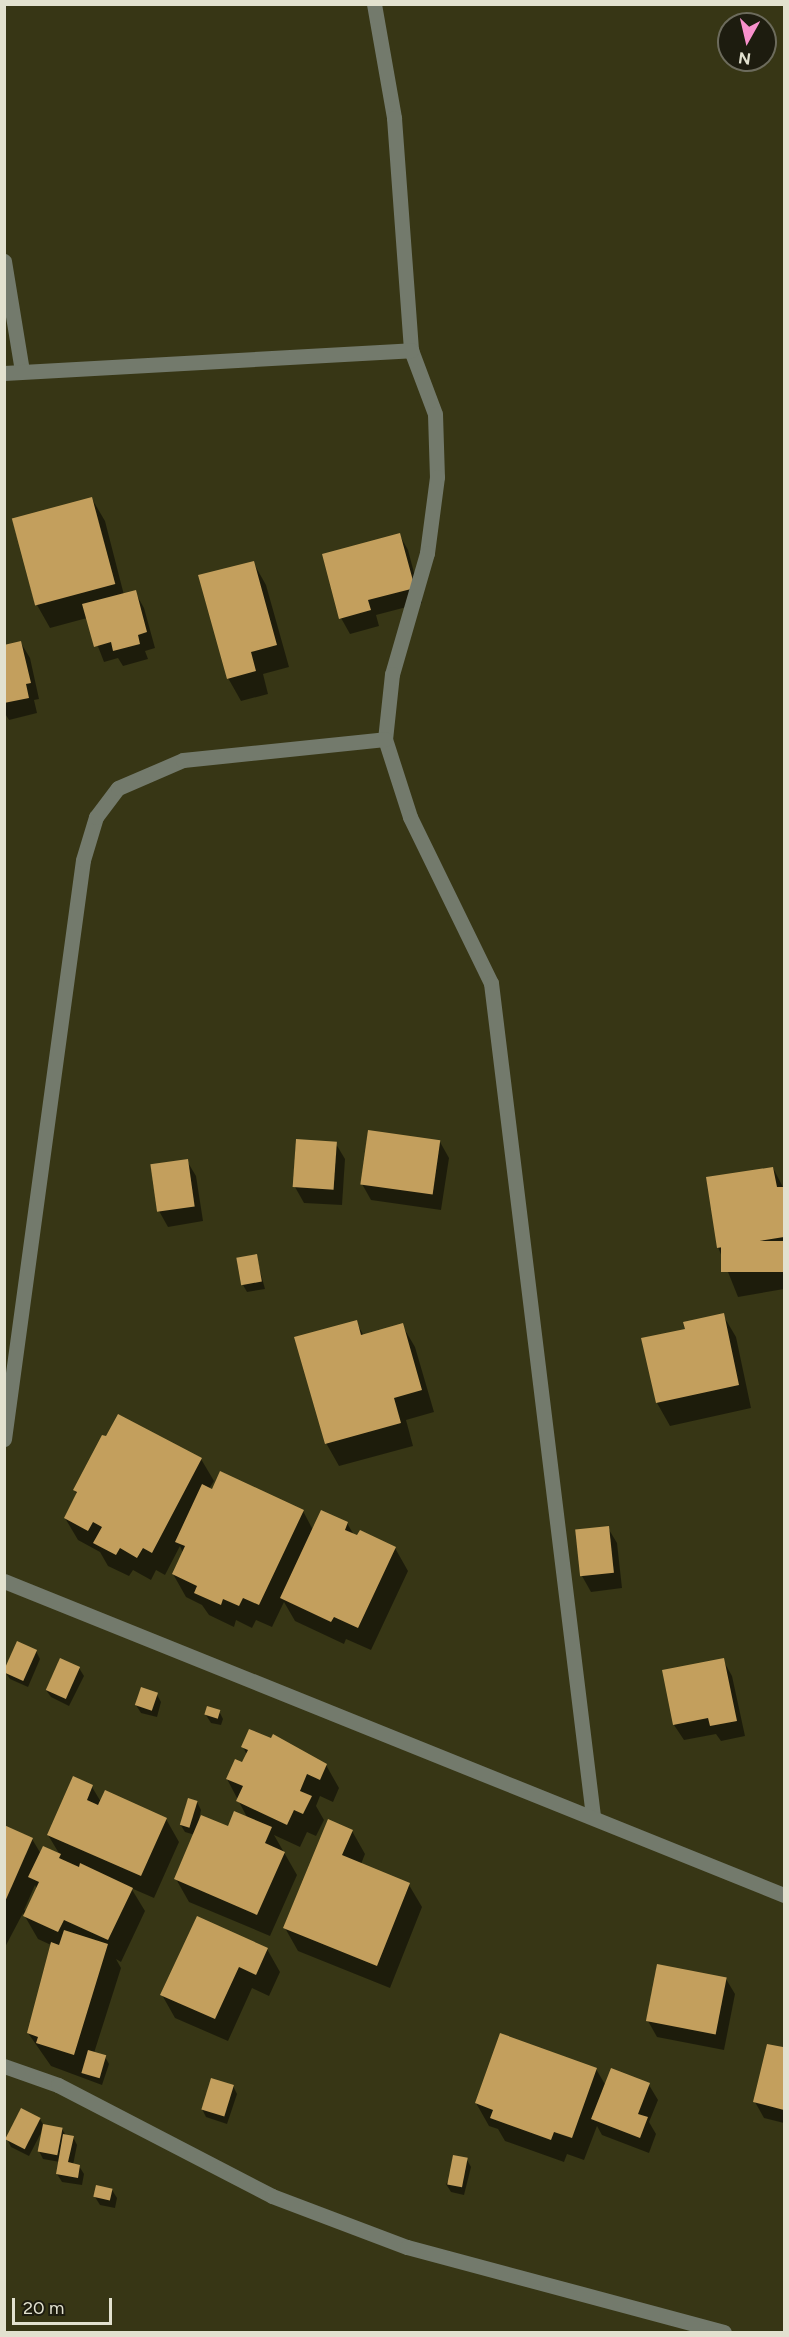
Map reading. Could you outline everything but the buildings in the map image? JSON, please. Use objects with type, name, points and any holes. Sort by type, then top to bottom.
[{"type":"street","points":[[374,4],[394,118],[411,350],[435,414],[437,477],[427,553],[392,674],[385,739],[414,828],[491,983],[593,1816]]},
{"type":"street","points":[[4,261],[22,370]]},
{"type":"street","points":[[4,373],[22,370],[411,350]]},
{"type":"street","points":[[4,1439],[83,860],[96,817],[118,788],[183,760],[385,739]]},
{"type":"street","points":[[4,1581],[593,1816],[784,1895]]},
{"type":"street","points":[[4,2066],[58,2085],[272,2196],[407,2247],[724,2332]]}]
